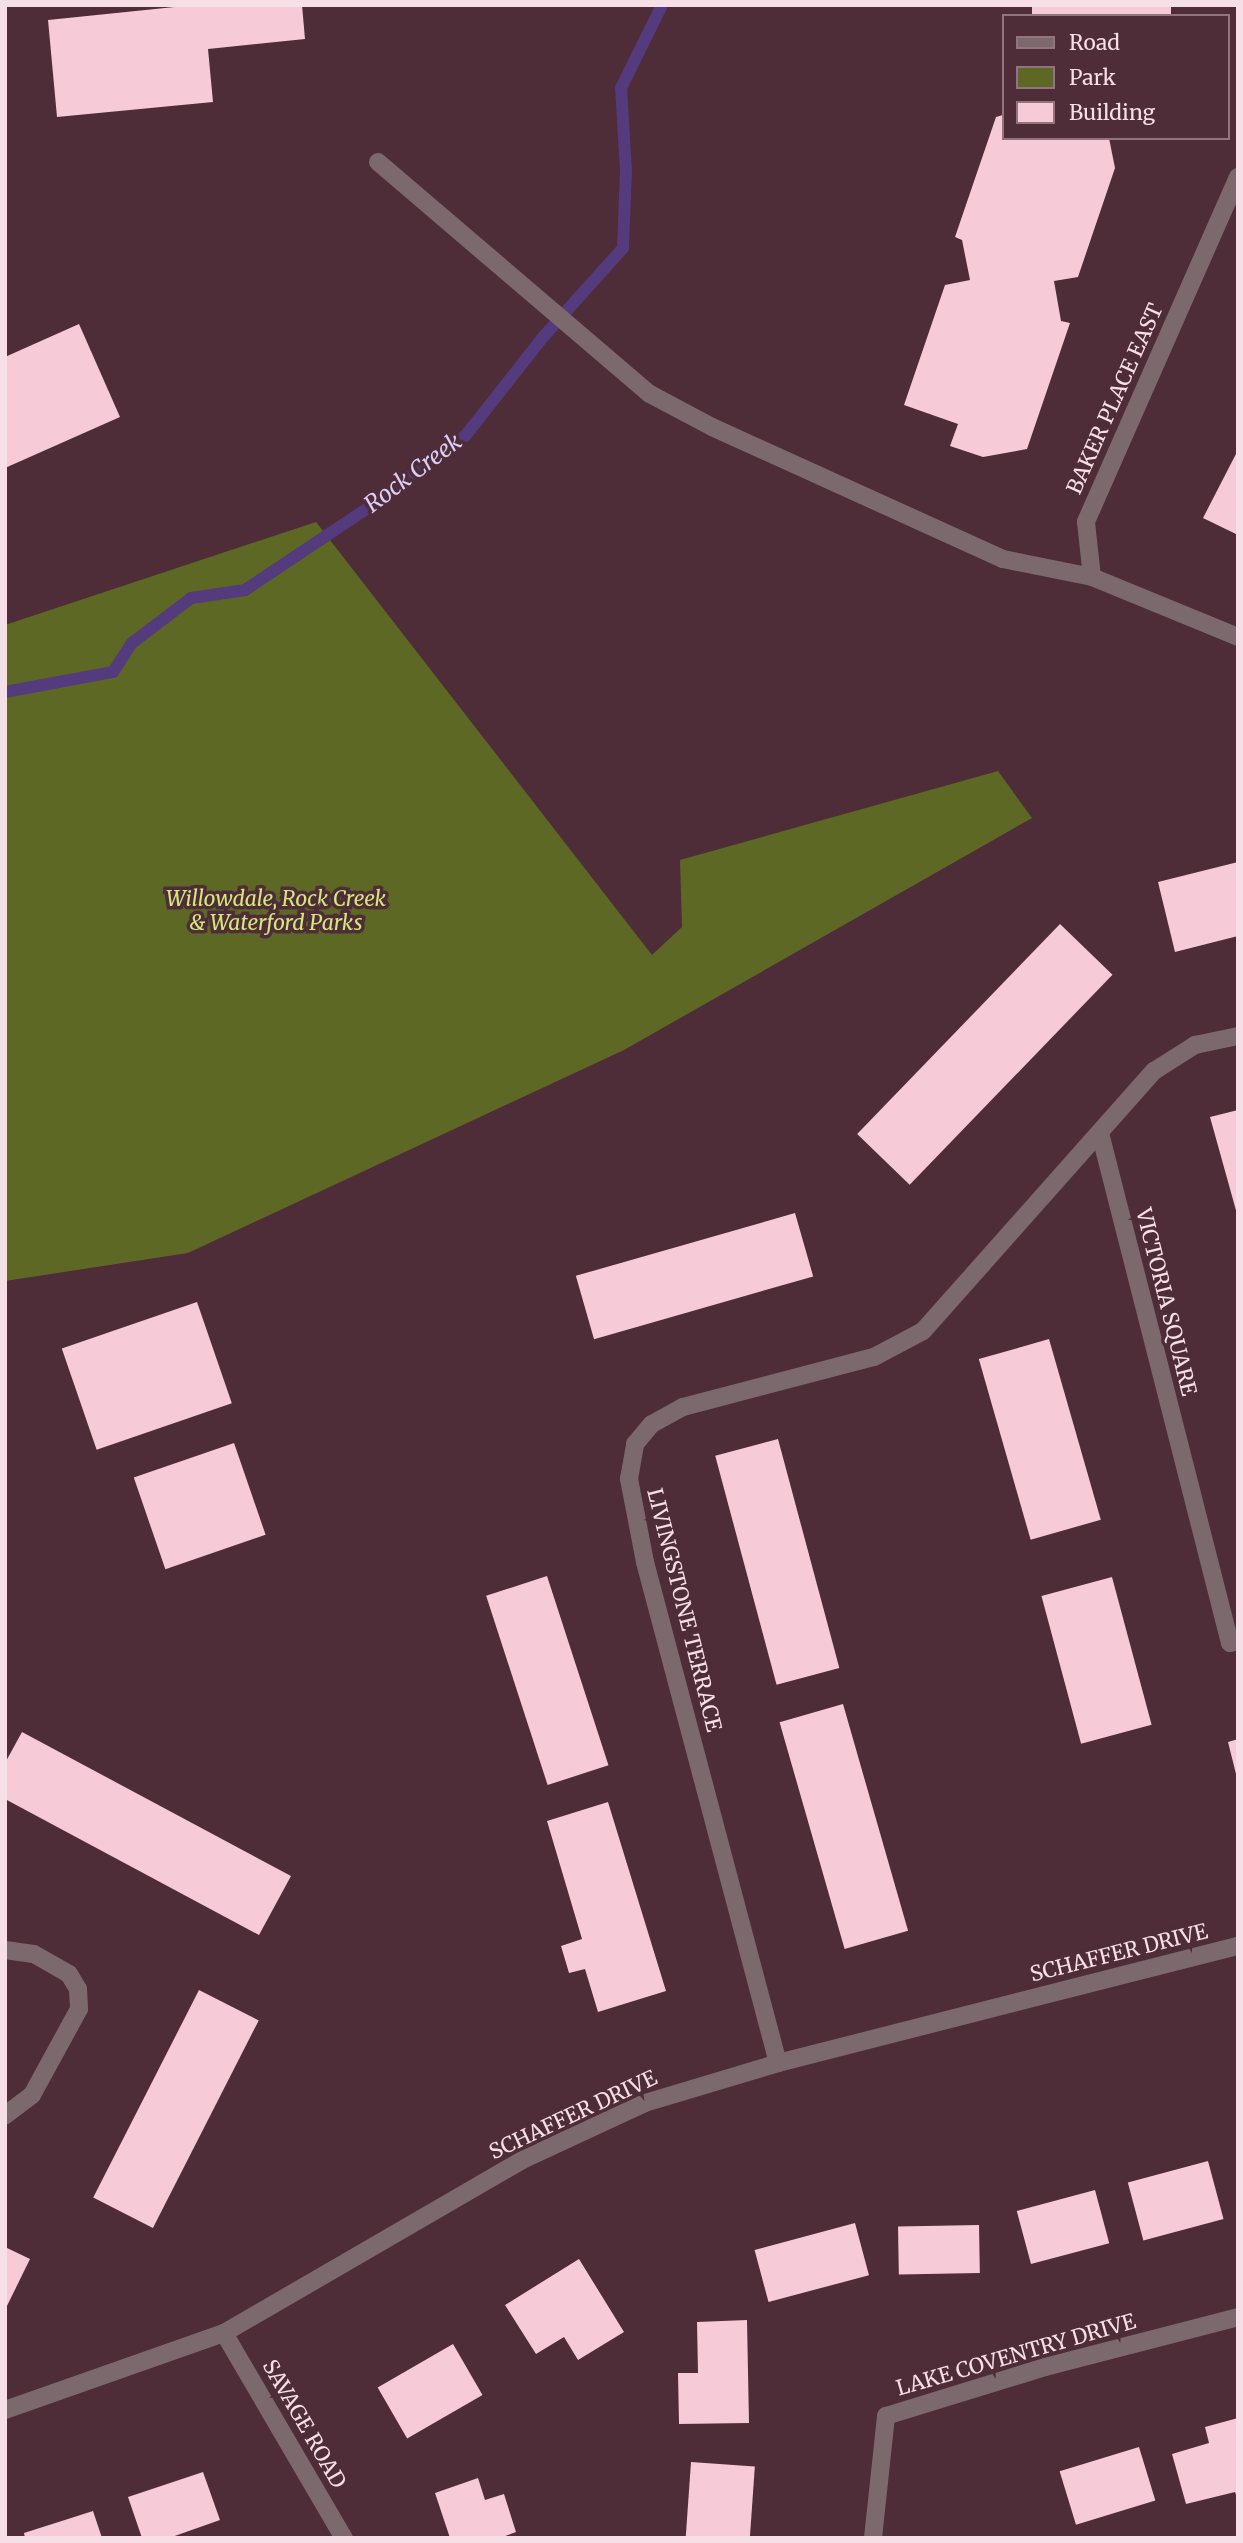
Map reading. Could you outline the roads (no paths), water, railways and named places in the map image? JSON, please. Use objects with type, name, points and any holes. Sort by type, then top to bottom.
[{"type":"street","points":[[378,162],[650,394],[712,428],[1003,559],[1092,577],[1238,637]]},
{"type":"street","name":"BAKER PLACE EAST","points":[[1092,577],[1086,522],[1238,177]]},
{"type":"street","points":[[1100,1133],[1154,1071],[1195,1045],[1238,1036]]},
{"type":"street","name":"VICTORIA SQUARE","points":[[1100,1133],[1230,1643],[1238,1641]]},
{"type":"street","name":"LIVINGSTONE TERRACE","points":[[778,2063],[645,1562],[629,1479],[635,1444],[652,1424],[683,1407],[874,1357],[923,1331],[1100,1133]]},
{"type":"street","name":"SCHAFFER DRIVE","points":[[5,2410],[224,2333],[522,2160],[645,2103],[778,2063],[1238,1946]]},
{"type":"street","points":[[5,1950],[34,1954],[56,1964],[78,1989],[79,2009],[32,2095],[5,2115]]},
{"type":"street","name":"LAKE COVENTRY DRIVE","points":[[873,2538],[886,2416],[1045,2367],[1238,2317]]},
{"type":"street","name":"SAVAGE ROAD","points":[[224,2333],[344,2538]]},
{"type":"waterway","name":"Rock Creek","points":[[5,692],[113,672],[132,643],[191,598],[245,590],[368,508],[466,435],[544,336],[623,248],[626,171],[621,88],[662,5]]},
{"type":"park label","name":"Willowdale, Rock Creek & Waterford Parks","points":[[276,911]]}]
